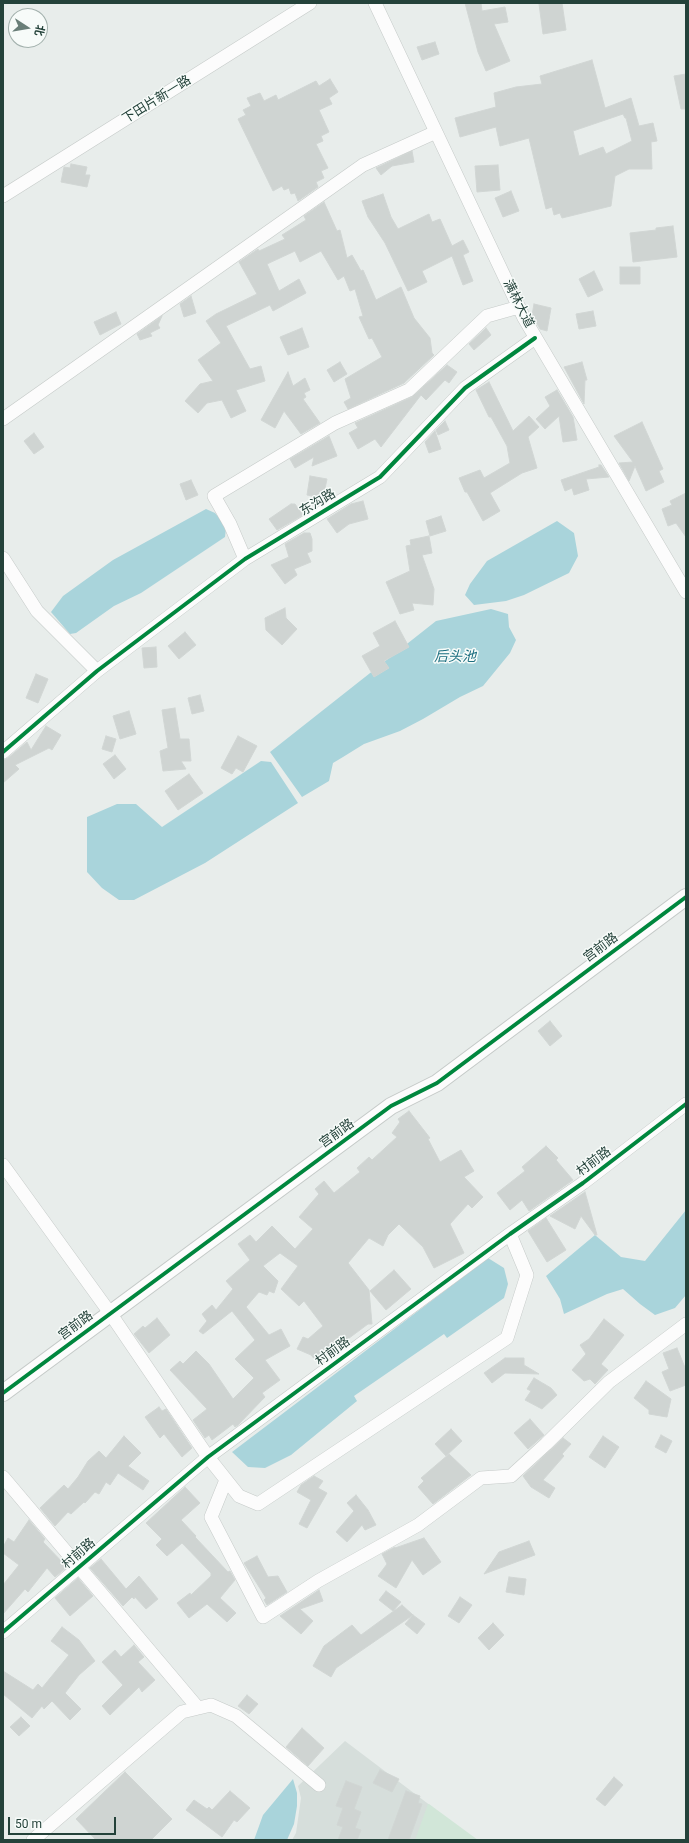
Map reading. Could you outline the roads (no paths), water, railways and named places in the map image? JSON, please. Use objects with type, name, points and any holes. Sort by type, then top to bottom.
[{"type":"street","name":"下田片新一路","points":[[3,196],[310,3]]},
{"type":"street","name":"满林大道","points":[[375,3],[519,307],[686,592]]},
{"type":"street","points":[[3,420],[363,165],[436,132]]},
{"type":"street","points":[[245,559],[230,524],[214,496],[335,423],[409,390],[487,316],[519,307]]},
{"type":"street","name":"东沟路","points":[[3,752],[97,671],[245,559],[380,477],[465,388],[536,338]]},
{"type":"street","points":[[3,558],[37,611],[97,671]]},
{"type":"street","name":"宫前路","points":[[3,1393],[391,1106],[437,1083],[686,897]]},
{"type":"street","name":"村前路","points":[[3,1632],[208,1457],[510,1234],[582,1183],[686,1104]]},
{"type":"street","points":[[3,1165],[110,1313],[208,1457],[239,1496],[258,1504],[507,1338],[527,1275],[510,1234]]},
{"type":"street","points":[[226,1480],[211,1517],[263,1617],[318,1581],[418,1525],[481,1478],[511,1476],[609,1382],[686,1324]]},
{"type":"street","points":[[3,1477],[198,1708]]},
{"type":"street","points":[[33,1840],[182,1712],[211,1705],[236,1716],[319,1785]]},
{"type":"water","points":[[206,509],[215,513],[222,521],[226,528],[225,537],[141,593],[114,606],[76,633],[70,634],[51,612],[63,596],[113,560]]},
{"type":"water","points":[[557,521],[574,533],[578,556],[569,573],[524,595],[506,601],[474,605],[465,595],[470,584],[487,561]]},
{"type":"water","name":"后头池","points":[[491,609],[508,614],[509,627],[516,640],[510,653],[483,686],[460,697],[400,731],[364,744],[333,763],[329,781],[302,797],[270,752],[436,621]]},
{"type":"water","points":[[261,761],[271,762],[298,803],[205,863],[134,900],[119,900],[102,888],[87,872],[87,817],[117,804],[136,804],[162,827]]},
{"type":"water","points":[[686,1210],[686,1295],[675,1308],[655,1315],[623,1289],[607,1294],[564,1314],[560,1299],[546,1276],[595,1235],[621,1257],[645,1261]]},
{"type":"water","points":[[488,1258],[504,1268],[508,1284],[504,1298],[447,1338],[444,1334],[354,1396],[357,1401],[291,1455],[265,1468],[248,1467],[232,1452]]},
{"type":"water","points":[[293,1779],[297,1793],[297,1806],[294,1824],[287,1840],[254,1840],[263,1815]]}]
